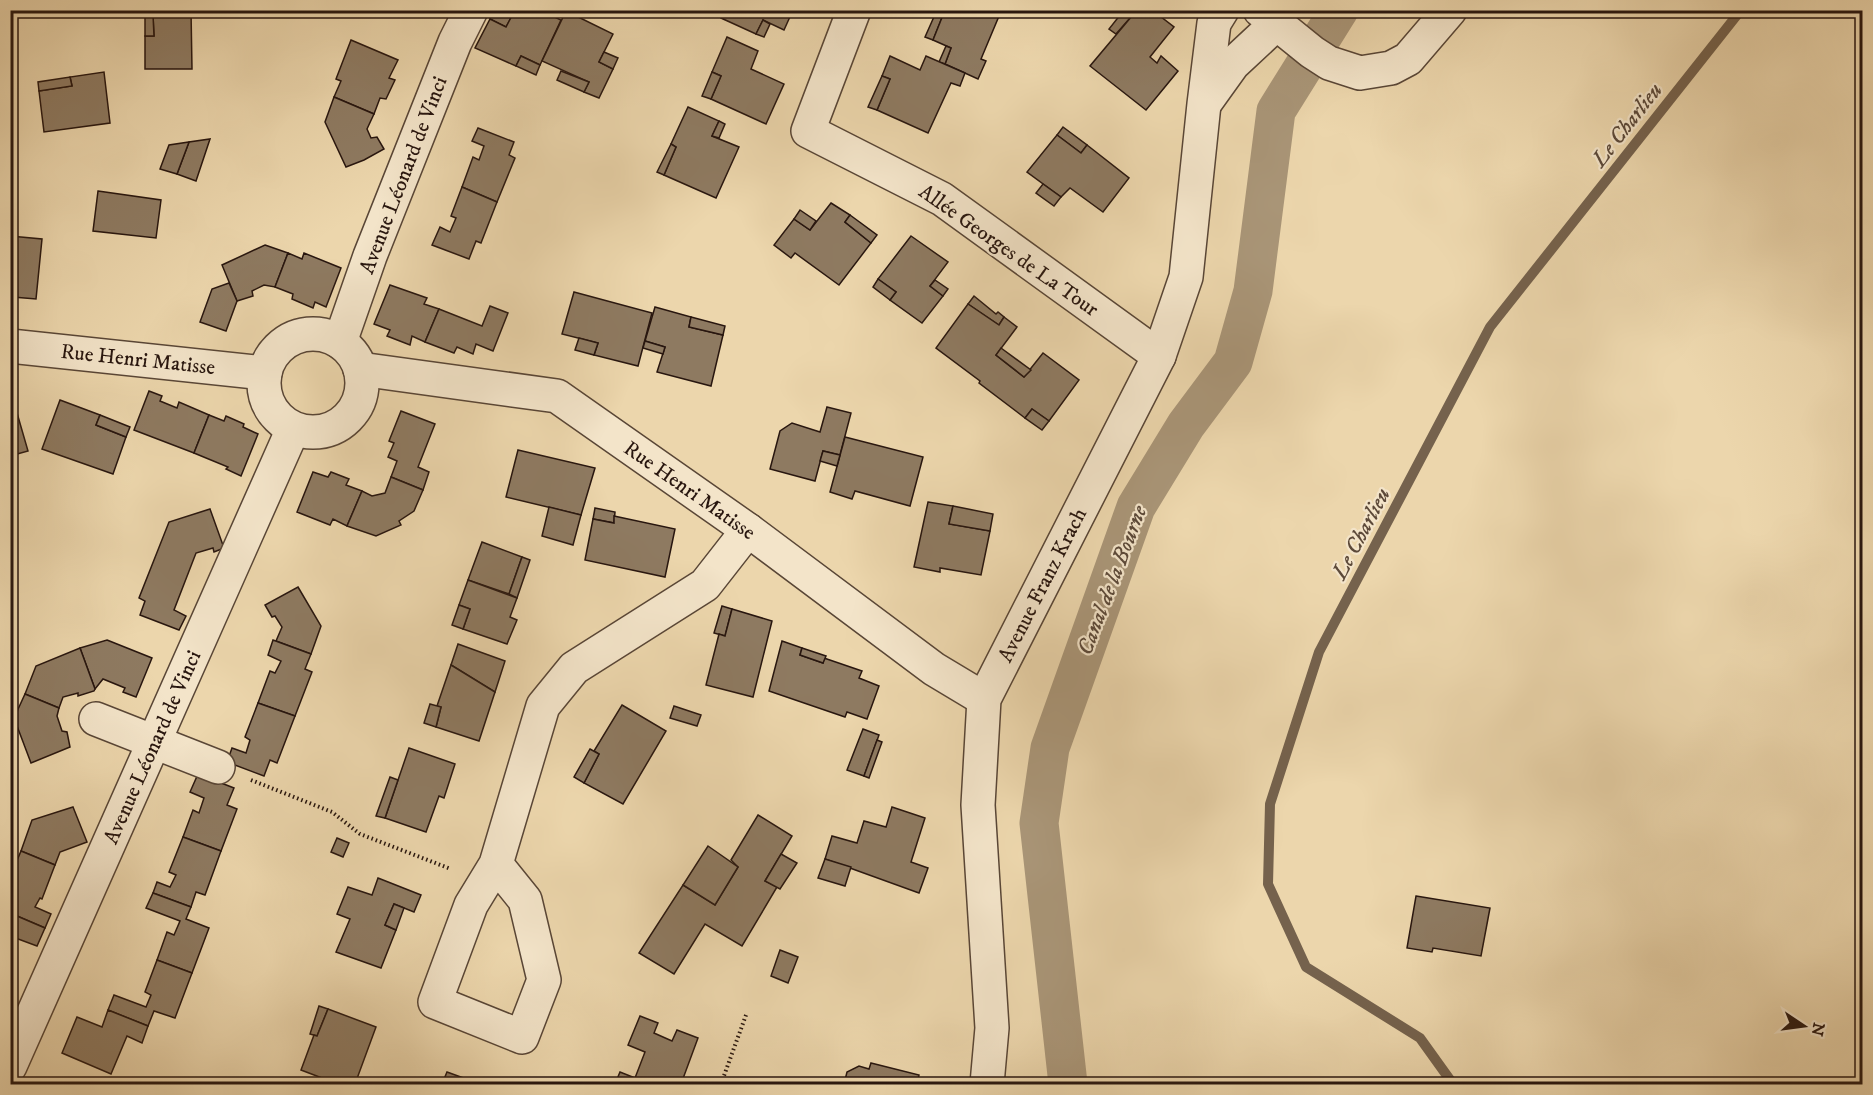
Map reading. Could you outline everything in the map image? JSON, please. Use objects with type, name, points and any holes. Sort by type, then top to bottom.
[{"type":"street","name":"Avenue Léonard de Vinci","points":[[340,342],[370,256],[455,42],[471,10]]},
{"type":"street","name":"Allée Georges de La Tour","points":[[854,10],[808,131],[942,199],[1159,356]]},
{"type":"street","name":"Avenue Franz Krach","points":[[987,1084],[992,1028],[978,806],[984,699],[1159,356],[1186,277],[1214,23],[1222,10]]},
{"type":"street","points":[[1204,104],[1233,64],[1276,20],[1329,63],[1360,73],[1391,68],[1408,59],[1450,10]]},
{"type":"street","points":[[309,334],[326,336],[340,342],[352,354],[360,369],[362,383],[360,398],[354,411],[344,422],[330,429],[305,432],[293,429],[279,419],[269,406],[264,389],[264,373],[270,358],[281,346],[294,338],[309,334]]},
{"type":"street","name":"Rue Henri Matisse","points":[[10,346],[264,373]]},
{"type":"street","name":"Rue Henri Matisse","points":[[360,369],[557,396],[748,530],[934,669],[984,699]]},
{"type":"street","name":"Avenue Léonard de Vinci","points":[[10,1066],[293,429]]},
{"type":"street","points":[[491,873],[543,706],[574,668],[705,585],[748,530]]},
{"type":"street","points":[[96,719],[218,767]]},
{"type":"path","points":[[218,767],[332,812],[360,834],[491,873]]},
{"type":"path","points":[[721,1084],[746,1015]]},
{"type":"building","points":[[145,10],[191,10],[192,69],[145,69],[145,36],[154,36],[153,15],[145,15]]},
{"type":"building","points":[[494,10],[511,18],[506,27],[490,19]]},
{"type":"building","points":[[515,10],[540,10],[561,20],[540,65],[521,56],[516,66],[475,48],[490,19],[506,27]]},
{"type":"building","points":[[724,10],[793,10],[784,30],[763,20],[756,34],[721,18]]},
{"type":"building","points":[[937,10],[945,10],[933,40],[925,37]]},
{"type":"building","points":[[945,10],[987,10],[999,16],[981,59],[986,61],[978,79],[945,64],[951,48],[933,40]]},
{"type":"building","points":[[1124,10],[1137,10],[1116,34],[1109,29]]},
{"type":"building","points":[[1137,10],[1152,10],[1174,27],[1150,57],[1157,63],[1161,56],[1178,71],[1146,110],[1090,66]]},
{"type":"building","points":[[566,11],[613,34],[599,62],[613,69],[599,98],[584,92],[589,82],[542,61]]},
{"type":"building","points":[[145,15],[153,15],[154,36],[145,36]]},
{"type":"building","points":[[763,20],[770,24],[764,37],[756,34]]},
{"type":"building","points":[[727,37],[758,51],[751,69],[784,84],[766,124],[711,99],[721,76],[712,72]]},
{"type":"building","points":[[351,40],[398,60],[389,78],[395,80],[386,99],[380,98],[374,114],[334,97],[341,81],[336,79]]},
{"type":"building","points":[[946,46],[951,48],[945,64],[939,62]]},
{"type":"building","points":[[604,52],[618,58],[613,69],[599,62]]},
{"type":"building","points":[[521,56],[540,65],[536,75],[516,66]]},
{"type":"building","points":[[890,56],[920,70],[926,56],[965,73],[960,86],[951,83],[928,133],[877,110],[890,79],[882,76]]},
{"type":"building","points":[[561,71],[589,82],[584,92],[557,80]]},
{"type":"building","points":[[104,72],[110,123],[44,132],[39,91],[72,86],[70,77]]},
{"type":"building","points":[[712,72],[721,76],[711,99],[702,96]]},
{"type":"building","points":[[882,76],[890,79],[877,110],[868,107]]},
{"type":"building","points":[[70,77],[72,86],[39,91],[38,82]]},
{"type":"building","points":[[334,97],[374,114],[367,129],[371,138],[377,137],[384,149],[346,167],[325,122]]},
{"type":"building","points":[[688,107],[719,121],[712,136],[739,147],[716,198],[664,175],[676,147],[671,144]]},
{"type":"building","points":[[719,121],[725,124],[719,138],[712,136]]},
{"type":"building","points":[[1063,127],[1087,145],[1081,153],[1057,135]]},
{"type":"building","points":[[478,128],[514,142],[509,155],[515,158],[497,202],[462,187],[473,157],[479,160],[484,146],[472,141]]},
{"type":"building","points":[[1057,135],[1081,153],[1087,145],[1129,178],[1103,212],[1070,188],[1061,197],[1027,172]]},
{"type":"building","points":[[210,139],[196,181],[177,174],[189,142]]},
{"type":"building","points":[[189,142],[177,174],[160,169],[169,145]]},
{"type":"building","points":[[671,144],[676,147],[664,175],[657,172]]},
{"type":"building","points":[[1043,184],[1061,197],[1054,206],[1036,193]]},
{"type":"building","points":[[462,187],[497,202],[481,243],[476,241],[469,259],[432,245],[440,227],[450,232],[456,218],[451,216]]},
{"type":"building","points":[[98,191],[161,200],[156,238],[93,231]]},
{"type":"building","points":[[831,203],[850,215],[845,222],[871,243],[839,285],[795,253],[791,258],[774,245],[794,219],[810,230]]},
{"type":"building","points":[[800,210],[816,221],[810,230],[794,219]]},
{"type":"building","points":[[850,215],[877,235],[871,243],[845,222]]},
{"type":"building","points":[[10,236],[42,239],[36,299],[13,297],[15,285],[10,285]]},
{"type":"building","points":[[911,236],[948,262],[930,286],[943,296],[922,323],[890,300],[896,292],[878,279]]},
{"type":"building","points":[[265,245],[288,253],[275,287],[264,285],[252,291],[253,296],[237,301],[222,265]]},
{"type":"building","points":[[288,253],[302,259],[304,253],[341,268],[326,307],[315,302],[313,308],[292,299],[293,294],[275,287]]},
{"type":"building","points":[[878,279],[896,292],[890,300],[873,287]]},
{"type":"building","points":[[935,280],[948,289],[943,296],[930,286]]},
{"type":"building","points":[[229,283],[237,301],[226,331],[200,322],[212,289]]},
{"type":"building","points":[[390,285],[427,298],[424,304],[439,309],[425,342],[412,336],[410,345],[387,336],[390,330],[374,324]]},
{"type":"building","points":[[574,292],[652,313],[638,366],[594,355],[598,343],[562,334]]},
{"type":"building","points":[[974,296],[996,314],[998,312],[1004,317],[999,325],[968,304]]},
{"type":"building","points":[[968,304],[999,325],[1004,317],[1017,327],[996,355],[1024,377],[1043,353],[1079,380],[1049,421],[1032,409],[1025,418],[936,348]]},
{"type":"building","points":[[490,306],[508,313],[493,351],[476,344],[473,354],[457,347],[454,353],[425,342],[439,309],[482,326]]},
{"type":"building","points":[[655,307],[691,317],[689,327],[723,335],[711,386],[657,372],[665,347],[645,341]]},
{"type":"building","points":[[691,317],[725,326],[723,335],[689,327]]},
{"type":"building","points":[[579,338],[598,343],[594,355],[575,350]]},
{"type":"building","points":[[645,341],[665,347],[663,354],[643,348]]},
{"type":"building","points":[[1001,348],[1031,370],[1024,377],[996,355]]},
{"type":"building","points":[[149,391],[162,396],[160,401],[177,408],[179,402],[209,415],[194,453],[134,430]]},
{"type":"building","points":[[60,400],[100,415],[96,425],[126,437],[113,474],[42,449]]},
{"type":"building","points":[[15,406],[28,451],[10,456],[10,407]]},
{"type":"building","points":[[827,407],[851,413],[840,455],[823,451],[815,481],[770,469],[780,431],[792,423],[820,432]]},
{"type":"building","points":[[1032,409],[1049,421],[1042,430],[1025,418]]},
{"type":"building","points":[[401,411],[435,424],[418,467],[429,472],[423,490],[391,477],[397,461],[388,457],[394,443],[389,441]]},
{"type":"building","points":[[100,415],[130,427],[126,437],[96,425]]},
{"type":"building","points":[[209,415],[224,421],[226,416],[244,424],[243,427],[258,434],[241,476],[226,469],[228,467],[194,453]]},
{"type":"building","points":[[845,437],[923,457],[910,506],[855,491],[852,499],[830,492]]},
{"type":"building","points":[[518,450],[595,468],[581,515],[506,497]]},
{"type":"building","points":[[823,451],[840,455],[837,466],[820,461]]},
{"type":"building","points":[[313,472],[328,477],[331,472],[349,479],[346,485],[362,491],[347,526],[333,519],[330,525],[297,512]]},
{"type":"building","points":[[391,477],[423,490],[414,511],[399,521],[401,525],[376,536],[347,526],[362,491],[372,496],[385,493]]},
{"type":"building","points":[[928,502],[953,506],[949,524],[990,531],[981,575],[940,568],[940,572],[914,567]]},
{"type":"building","points":[[953,506],[993,514],[990,531],[949,524]]},
{"type":"building","points":[[549,507],[581,515],[573,545],[542,536]]},
{"type":"building","points":[[595,508],[615,512],[614,523],[593,519]]},
{"type":"building","points":[[210,509],[224,548],[214,552],[213,548],[196,553],[174,610],[186,616],[179,630],[140,615],[145,601],[139,598],[169,522]]},
{"type":"building","points":[[614,516],[675,529],[665,577],[585,560],[593,519],[614,523]]},
{"type":"building","points":[[482,542],[522,557],[509,594],[468,580]]},
{"type":"building","points":[[522,557],[530,560],[517,598],[509,594]]},
{"type":"building","points":[[468,580],[517,598],[510,617],[517,620],[507,644],[463,629],[470,609],[459,605]]},
{"type":"building","points":[[298,587],[321,626],[311,654],[276,641],[282,627],[265,605]]},
{"type":"building","points":[[459,605],[470,609],[463,629],[452,625]]},
{"type":"building","points":[[722,606],[732,609],[725,636],[714,633]]},
{"type":"building","points":[[732,609],[772,621],[753,697],[706,685],[719,634],[725,636]]},
{"type":"building","points":[[107,640],[152,658],[136,697],[123,692],[125,688],[103,679],[95,689],[80,648]]},
{"type":"building","points":[[273,640],[311,654],[305,669],[312,672],[295,716],[258,703],[270,671],[275,673],[281,661],[268,655]]},
{"type":"building","points":[[782,641],[802,648],[800,655],[823,663],[824,658],[862,671],[859,678],[879,686],[867,719],[847,712],[845,717],[769,691]]},
{"type":"building","points":[[458,644],[505,661],[495,692],[451,665]]},
{"type":"building","points":[[80,648],[94,691],[78,696],[78,693],[63,697],[59,708],[25,694],[36,666]]},
{"type":"building","points":[[802,648],[826,656],[823,663],[800,655]]},
{"type":"building","points":[[451,665],[495,692],[479,741],[436,727],[441,707],[437,706]]},
{"type":"building","points":[[25,694],[59,708],[57,716],[62,731],[67,732],[70,747],[31,763],[14,718]]},
{"type":"building","points":[[258,703],[295,716],[277,763],[270,760],[264,776],[227,762],[232,748],[246,753],[250,740],[245,737]]},
{"type":"building","points":[[430,704],[441,707],[436,727],[424,723]]},
{"type":"building","points":[[622,705],[666,731],[623,804],[584,783],[599,754],[594,751]]},
{"type":"building","points":[[674,706],[701,715],[697,726],[670,718]]},
{"type":"building","points":[[863,729],[879,735],[864,776],[847,770]]},
{"type":"building","points":[[877,740],[882,742],[869,778],[864,776]]},
{"type":"building","points":[[409,748],[455,764],[444,798],[439,796],[426,832],[385,818]]},
{"type":"building","points":[[590,749],[599,754],[584,783],[574,777]]},
{"type":"building","points":[[198,774],[234,788],[227,805],[237,809],[221,851],[183,837],[193,810],[199,813],[204,798],[190,792]]},
{"type":"building","points":[[390,777],[398,780],[385,818],[376,816]]},
{"type":"building","points":[[73,807],[87,842],[60,852],[55,865],[21,851],[32,820]]},
{"type":"building","points":[[892,807],[925,818],[911,862],[928,868],[919,893],[825,859],[832,836],[857,843],[864,821],[886,827]]},
{"type":"building","points":[[758,815],[792,836],[765,881],[777,887],[742,946],[705,924],[674,974],[639,953],[683,885],[715,905],[738,867],[731,860]]},
{"type":"building","points":[[183,837],[221,851],[205,895],[196,892],[191,907],[153,893],[157,882],[170,887],[176,875],[169,872]]},
{"type":"building","points":[[337,838],[349,843],[343,857],[331,852]]},
{"type":"building","points":[[708,846],[738,867],[715,905],[683,885]]},
{"type":"building","points":[[21,851],[55,865],[42,899],[40,898],[35,907],[51,914],[45,928],[10,913],[10,877]]},
{"type":"building","points":[[781,854],[797,863],[780,889],[765,881]]},
{"type":"building","points":[[825,859],[851,867],[845,886],[818,878]]},
{"type":"building","points":[[378,878],[421,895],[414,912],[394,904],[385,925],[396,930],[381,968],[336,952],[350,919],[337,914],[348,887],[372,895]]},
{"type":"building","points":[[153,893],[191,907],[186,919],[209,928],[192,973],[157,960],[167,932],[174,935],[180,921],[146,908]]},
{"type":"building","points":[[1416,896],[1490,908],[1481,956],[1433,948],[1432,952],[1407,948]]},
{"type":"building","points":[[394,904],[404,908],[396,930],[385,925]]},
{"type":"building","points":[[10,913],[45,928],[37,946],[10,936]]},
{"type":"building","points":[[780,950],[798,957],[788,983],[771,976]]},
{"type":"building","points":[[157,960],[192,973],[175,1018],[154,1011],[148,1026],[108,1010],[114,995],[146,1007],[151,995],[145,992]]},
{"type":"building","points":[[319,1006],[328,1009],[317,1036],[310,1034]]},
{"type":"building","points":[[328,1009],[376,1027],[355,1084],[320,1084],[322,1078],[301,1070],[314,1035],[317,1036]]},
{"type":"building","points":[[108,1010],[148,1026],[142,1043],[127,1036],[111,1074],[62,1053],[77,1017],[102,1027]]},
{"type":"building","points":[[640,1016],[658,1023],[654,1033],[672,1041],[677,1030],[698,1038],[681,1084],[615,1084],[620,1072],[635,1078],[645,1052],[628,1045]]},
{"type":"building","points":[[871,1063],[919,1075],[917,1084],[844,1084],[847,1072],[859,1066],[869,1069]]},
{"type":"building","points":[[447,1072],[480,1084],[442,1084]]},
{"type":"waterway","name":"Canal de la Bourne","points":[[1068,1084],[1039,823],[1050,748],[1136,507],[1186,425],[1233,362],[1253,291],[1276,111],[1339,10]]},
{"type":"waterway","name":"Le Charlieu","points":[[1453,1084],[1420,1038],[1306,967],[1268,884],[1270,804],[1319,652],[1490,327],[1741,10]]}]
